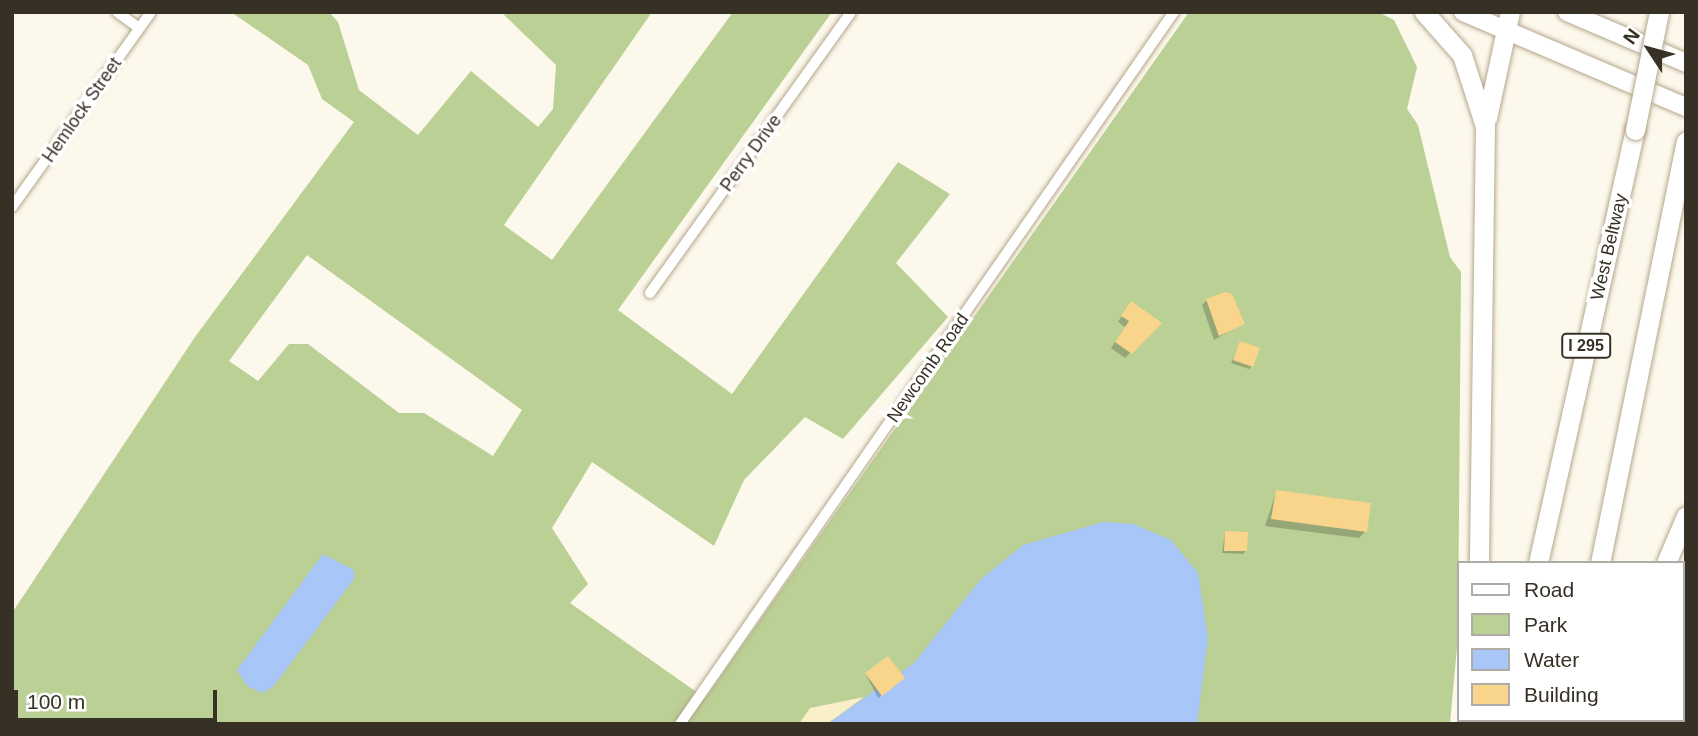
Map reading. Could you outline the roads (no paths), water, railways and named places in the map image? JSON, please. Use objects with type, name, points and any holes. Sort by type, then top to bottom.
[{"type":"highway","points":[[1424,12],[1462,55],[1485,126]]},
{"type":"highway","name":"West Beltway","points":[[1538,561],[1659,12]]},
{"type":"highway","points":[[1479,561],[1485,126],[1506,21]]},
{"type":"highway","points":[[1600,561],[1685,147]]},
{"type":"highway","points":[[1667,561],[1686,516]]},
{"type":"main road","points":[[1463,12],[1506,21],[1686,107]]},
{"type":"main road","points":[[1567,12],[1686,63]]},
{"type":"street","points":[[117,12],[139,29]]},
{"type":"street","name":"Hemlock Street","points":[[12,207],[151,12]]},
{"type":"street","name":"Perry Drive","points":[[650,293],[851,12]]},
{"type":"street","name":"Newcomb Road","points":[[680,724],[1174,12]]},
{"type":"water","points":[[1103,522],[1133,524],[1171,540],[1198,573],[1208,638],[1197,724],[827,724],[914,663],[981,579],[1023,545]]},
{"type":"water","points":[[323,554],[354,570],[354,579],[273,687],[262,693],[247,686],[237,670]]}]
